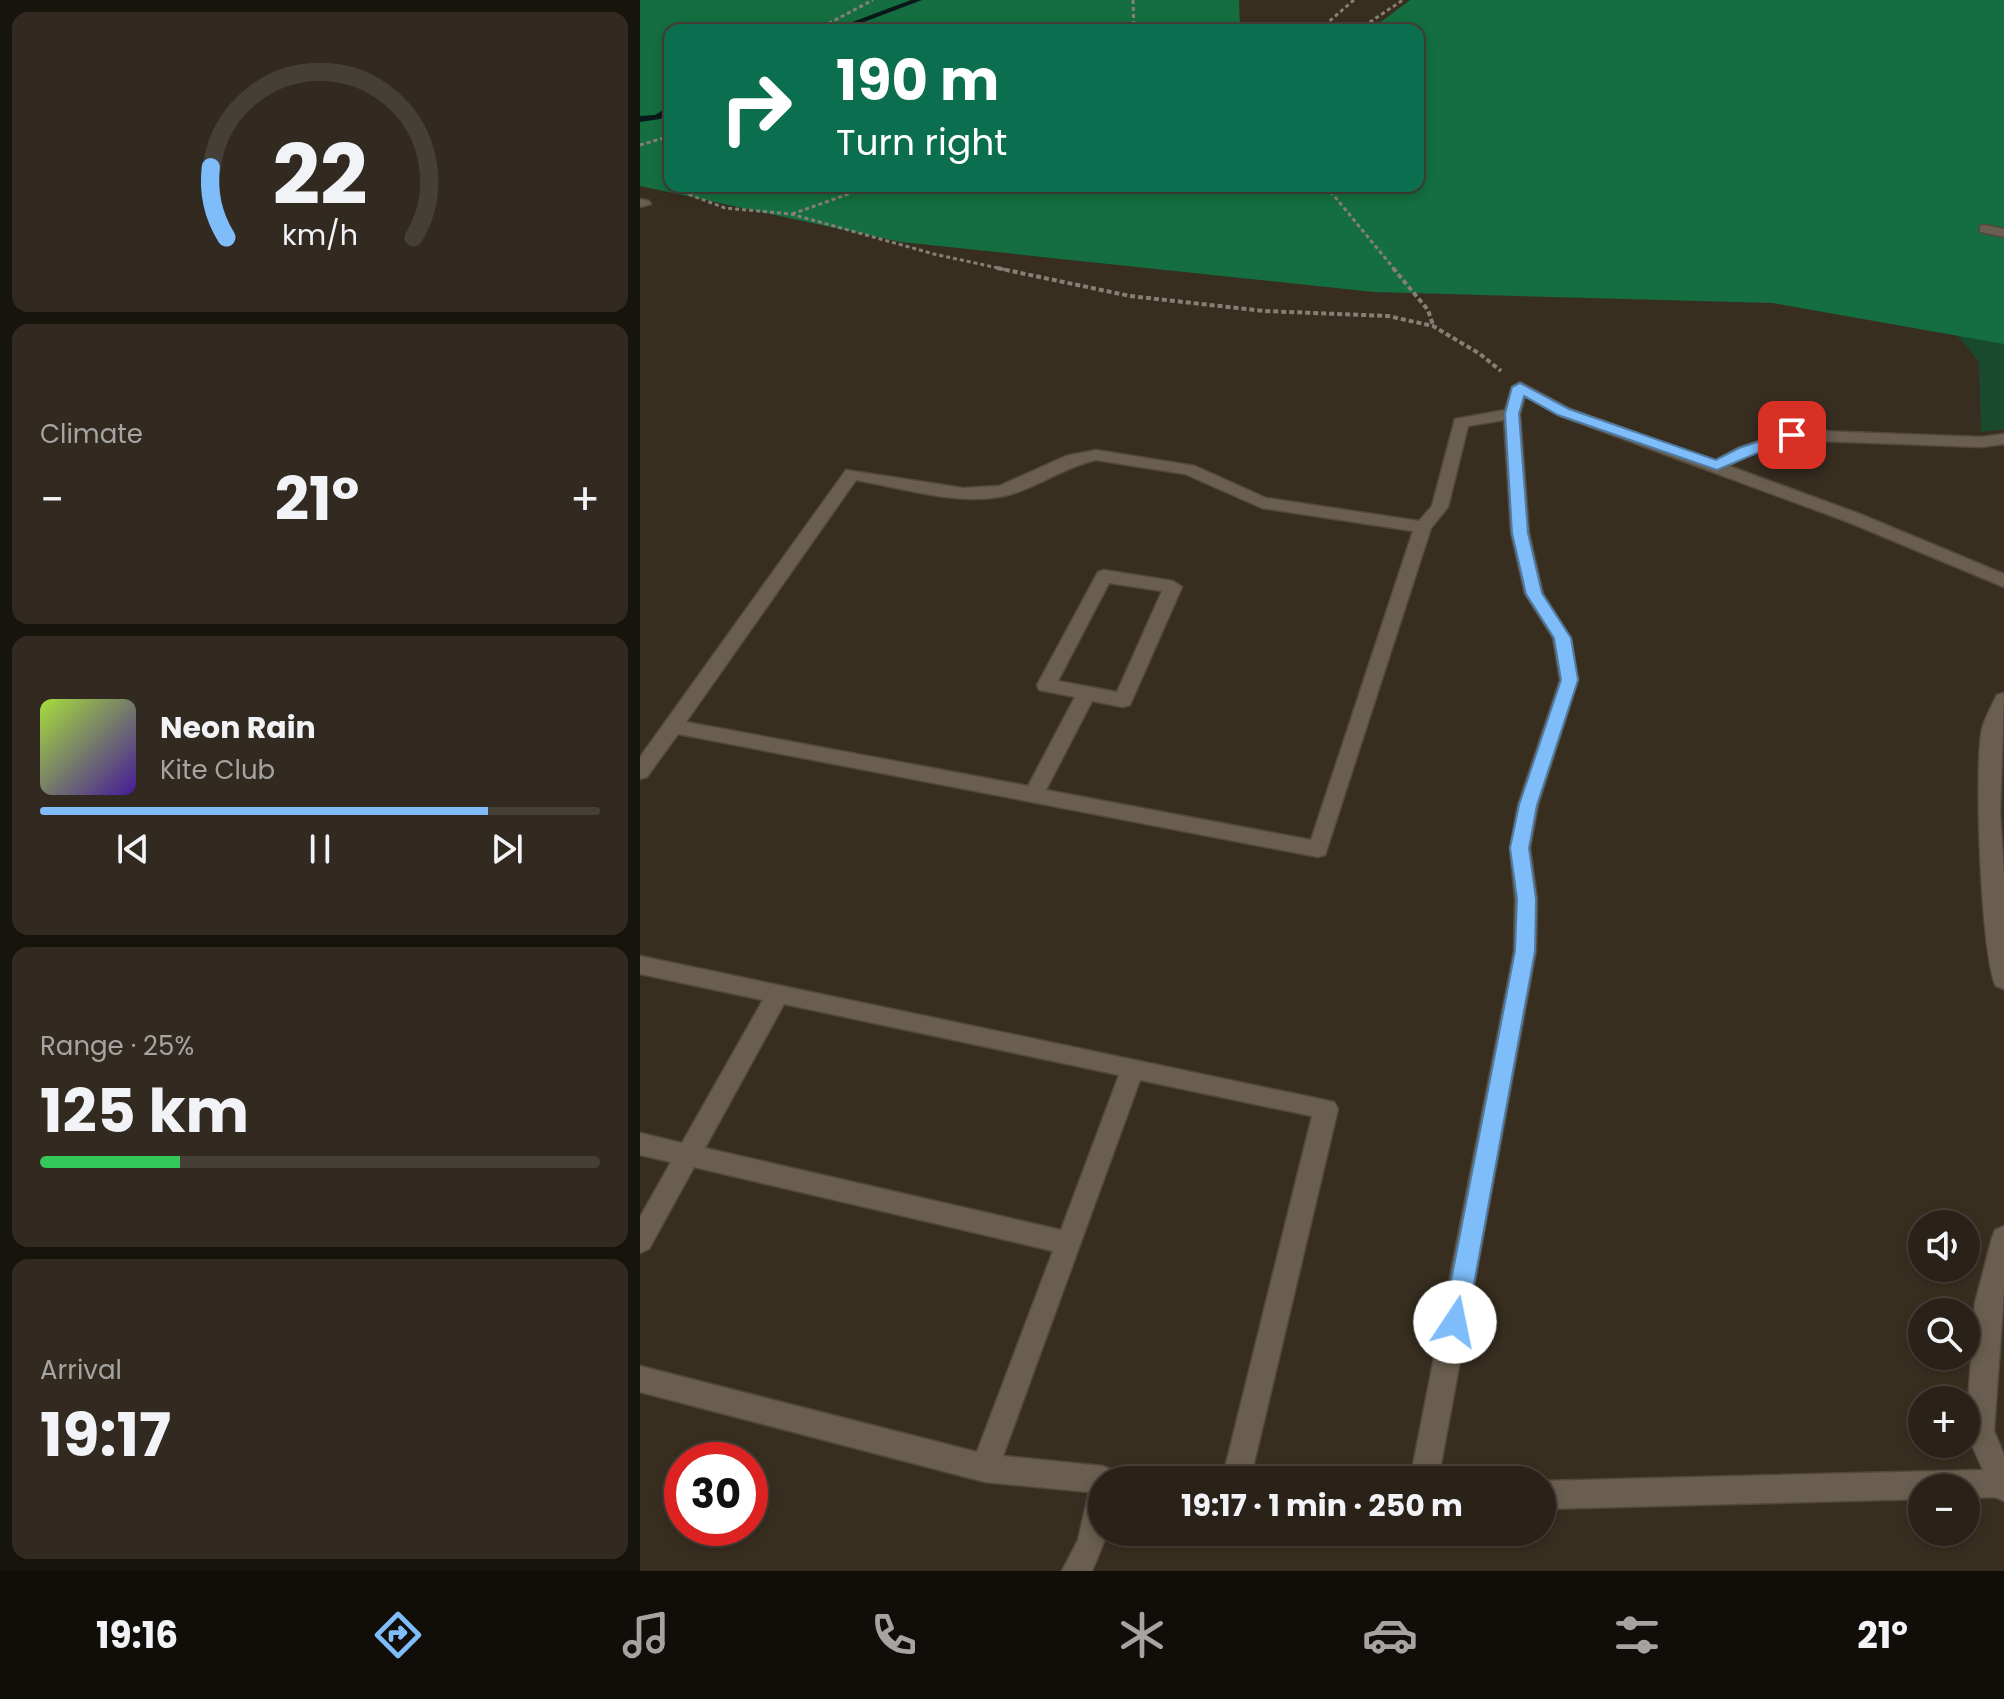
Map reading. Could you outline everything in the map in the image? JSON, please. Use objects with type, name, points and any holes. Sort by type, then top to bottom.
[{"type":"street","points":[[1985,229],[2004,233]]},
{"type":"street","points":[[1427,1466],[1525,951],[1526,899],[1520,848],[1528,805],[1569,680],[1562,638],[1534,594],[1520,533],[1512,414],[1520,387],[1564,412],[1717,466],[2004,581]]},
{"type":"street","points":[[673,726],[1318,849],[1423,527],[1440,507],[1461,422],[1512,414]]},
{"type":"street","points":[[1717,466],[1744,451],[1792,435],[1981,442],[2004,439]]},
{"type":"street","points":[[640,772],[852,474],[963,493],[1002,491],[1072,460],[1096,455],[1189,470],[1262,503],[1423,527]]},
{"type":"street","points":[[1104,576],[1173,587],[1123,700],[1087,693],[1046,685],[1104,576]]},
{"type":"street","points":[[1033,795],[1087,693]]},
{"type":"street","points":[[2004,700],[1992,729],[1990,813],[1997,938],[2004,980]]},
{"type":"street","points":[[640,965],[1326,1109],[1239,1466]]},
{"type":"street","points":[[640,1241],[778,994]]},
{"type":"street","points":[[985,1468],[1133,1068]]},
{"type":"street","points":[[640,1144],[1068,1243]]},
{"type":"street","points":[[1556,1495],[2004,1484],[1980,1432],[1988,1303],[2004,1238]]},
{"type":"street","points":[[640,1379],[985,1468],[1088,1479]]},
{"type":"street","points":[[1076,1571],[1090,1546]]},
{"type":"path","points":[[827,24],[873,0]]},
{"type":"path","points":[[1133,0],[1134,24]]},
{"type":"path","points":[[1326,24],[1354,0]]},
{"type":"path","points":[[1367,24],[1403,0]]},
{"type":"path","points":[[640,145],[664,138]]},
{"type":"path","points":[[679,192],[725,208],[791,214],[934,254],[1130,296],[1264,311],[1388,316],[1433,326],[1480,354],[1520,387]]},
{"type":"path","points":[[791,214],[854,192]]},
{"type":"path","points":[[1331,192],[1428,310],[1433,326]]},
{"type":"green space","points":[[640,0],[1239,0],[1240,24],[664,24],[664,191],[640,186]]},
{"type":"green space","points":[[1410,0],[2004,0],[2004,344],[1773,303],[1374,292],[901,242],[668,192],[1424,192],[1424,24],[1378,24]]},
{"type":"green space","points":[[2004,193],[2004,429],[1981,432],[1979,362],[1944,319]]},
{"type":"waterway","points":[[852,24],[918,0]]},
{"type":"waterway","points":[[640,119],[664,113]]},
{"type":"route","points":[[1455,1322],[1525,951],[1526,899],[1520,848],[1528,805],[1569,680],[1562,638],[1534,594],[1520,533],[1512,414],[1520,387],[1564,412],[1717,466],[1744,451],[1792,435]]}]
